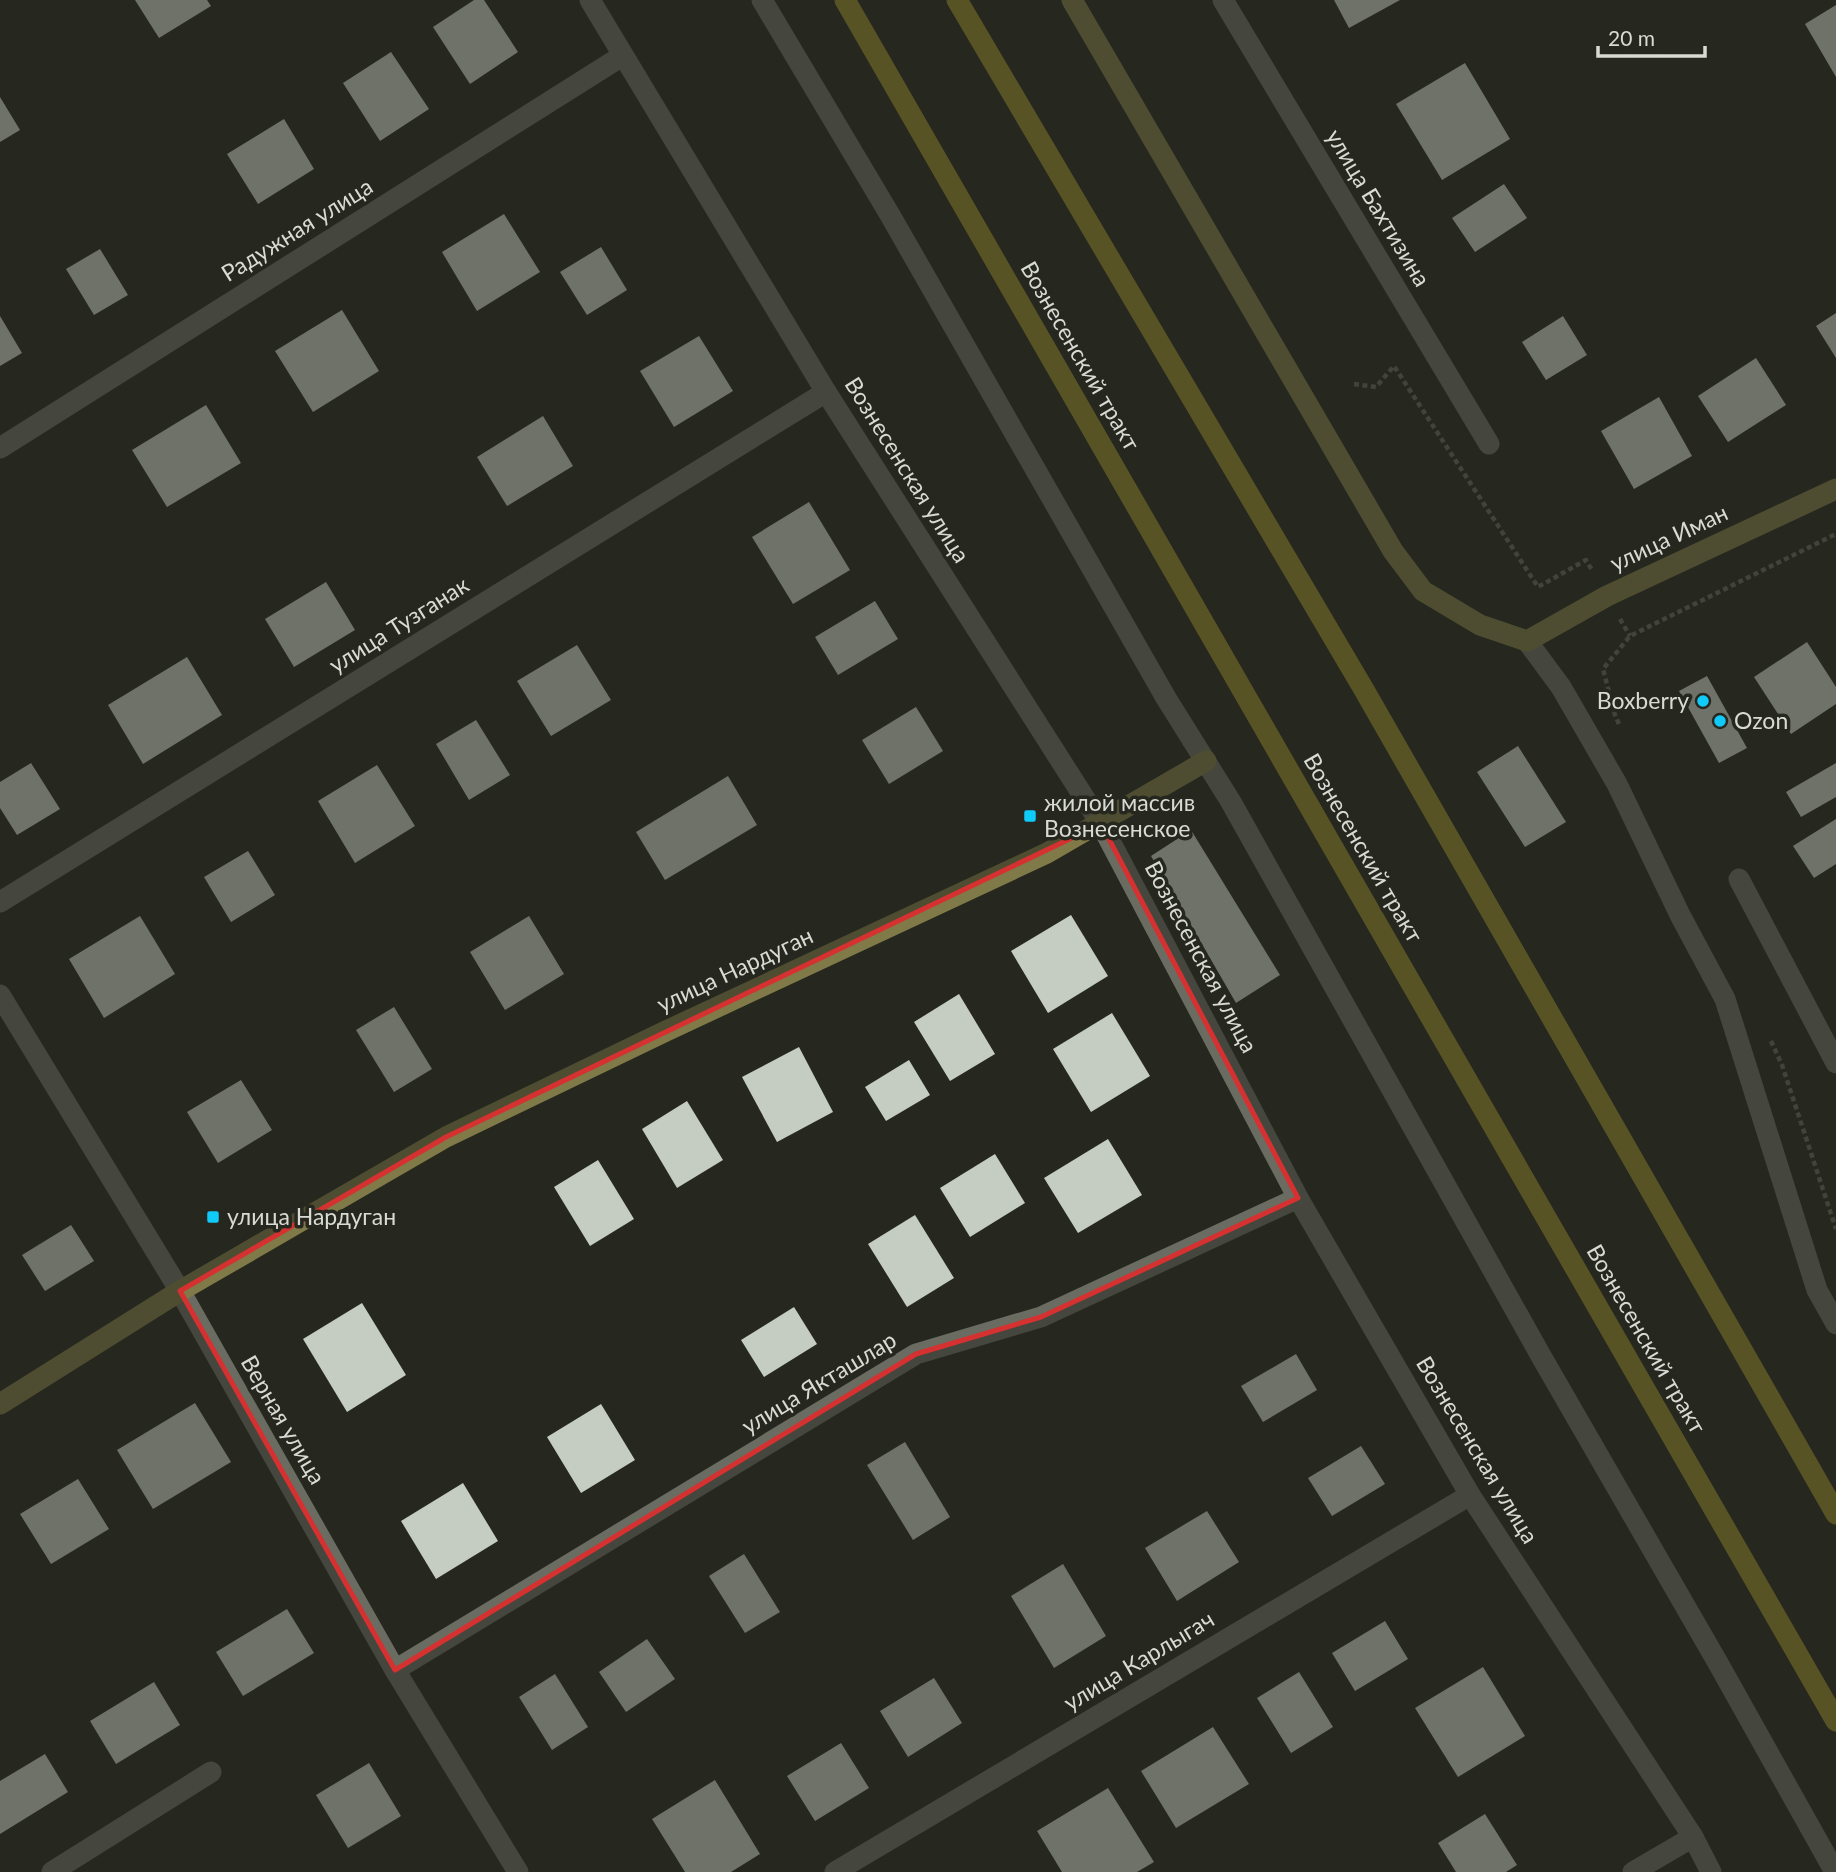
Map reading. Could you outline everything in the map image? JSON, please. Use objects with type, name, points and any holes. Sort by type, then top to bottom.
[{"type":"main road","name":"Вознесенский тракт","points":[[845,0],[1836,1721]]},
{"type":"main road","points":[[957,0],[1363,688],[1836,1514]]},
{"type":"street","name":"Вознесенская улица","points":[[590,0],[826,392],[1101,824],[1298,1198],[1470,1495],[1693,1837],[1712,1872]]},
{"type":"street","points":[[762,0],[890,215],[1159,686],[1231,802],[1527,1331],[1718,1662],[1835,1872]]},
{"type":"street","points":[[1072,0],[1392,551],[1423,591],[1480,625],[1527,641],[1561,687],[1617,784],[1680,915],[1725,999],[1817,1290],[1836,1324]]},
{"type":"street","name":"улица Бахтизина","points":[[1223,0],[1489,444]]},
{"type":"street","name":"Радужная улица","points":[[0,448],[622,56]]},
{"type":"street","name":"улица Тузганак","points":[[0,902],[826,392]]},
{"type":"street","name":"улица Иман","points":[[1527,641],[1607,596],[1836,489]]},
{"type":"street","name":"улица Нардуган","points":[[0,1404],[180,1291],[446,1137],[1047,853],[1206,761]]},
{"type":"street","points":[[1739,879],[1836,1063]]},
{"type":"street","name":"Верная улица","points":[[0,995],[180,1291],[395,1670],[518,1872]]},
{"type":"street","name":"улица Якташлар","points":[[395,1670],[916,1354],[1041,1317],[1298,1198]]},
{"type":"street","name":"улица Карлыгач","points":[[835,1872],[1470,1495]]},
{"type":"street","points":[[52,1872],[211,1772]]},
{"type":"street","points":[[1633,1872],[1693,1837]]},
{"type":"path","points":[[1354,384],[1376,387],[1394,366],[1538,587],[1587,560],[1630,636]]},
{"type":"path","points":[[1621,727],[1615,715],[1603,668],[1630,636],[1836,534]]},
{"type":"path","points":[[1770,1040],[1782,1065],[1836,1229]]},
{"type":"highlighted area","points":[[1101,824],[1298,1198],[1041,1317],[916,1354],[395,1670],[180,1291],[446,1137]]},
{"type":"building","points":[[135,0],[207,0],[211,6],[159,38]]},
{"type":"building","points":[[474,0],[484,0],[518,52],[470,84],[433,27]]},
{"type":"building","points":[[1334,0],[1400,0],[1349,28]]},
{"type":"building","points":[[1836,5],[1836,77],[1805,24]]},
{"type":"building","points":[[391,52],[429,109],[380,141],[343,83]]},
{"type":"building","points":[[1465,63],[1510,139],[1442,180],[1396,104]]},
{"type":"building","points":[[0,97],[20,130],[0,142]]},
{"type":"building","points":[[284,119],[314,169],[258,204],[227,154]]},
{"type":"building","points":[[1504,184],[1527,218],[1475,252],[1452,218]]},
{"type":"building","points":[[504,214],[540,272],[477,311],[442,252]]},
{"type":"building","points":[[601,247],[627,290],[587,315],[560,272]]},
{"type":"building","points":[[100,249],[128,295],[94,315],[66,269]]},
{"type":"building","points":[[342,310],[379,371],[313,412],[275,351]]},
{"type":"building","points":[[1836,313],[1836,358],[1816,326]]},
{"type":"building","points":[[0,316],[22,353],[0,366]]},
{"type":"building","points":[[1563,316],[1587,355],[1546,380],[1522,342]]},
{"type":"building","points":[[699,336],[733,391],[674,427],[640,371]]},
{"type":"building","points":[[1756,358],[1786,405],[1728,442],[1698,396]]},
{"type":"building","points":[[1659,397],[1692,456],[1634,489],[1601,431]]},
{"type":"building","points":[[206,405],[241,463],[167,507],[132,450]]},
{"type":"building","points":[[543,416],[573,466],[507,506],[477,457]]},
{"type":"building","points":[[809,502],[850,570],[793,604],[752,537]]},
{"type":"building","points":[[326,582],[355,630],[294,667],[265,619]]},
{"type":"building","points":[[875,601],[898,639],[838,675],[815,637]]},
{"type":"building","points":[[1807,642],[1836,687],[1836,704],[1791,734],[1754,677]]},
{"type":"building","points":[[577,645],[611,700],[551,736],[517,681]]},
{"type":"building","points":[[187,657],[222,715],[143,764],[108,705]]},
{"type":"building","points":[[1707,676],[1747,748],[1719,763],[1679,691]]},
{"type":"building","points":[[916,707],[943,751],[889,784],[862,740]]},
{"type":"building","points":[[476,720],[510,775],[469,800],[436,744]]},
{"type":"building","points":[[1518,746],[1566,822],[1525,847],[1477,772]]},
{"type":"building","points":[[31,763],[60,809],[17,835],[0,808],[0,782]]},
{"type":"building","points":[[1836,763],[1836,797],[1801,817],[1786,792]]},
{"type":"building","points":[[377,765],[415,826],[355,863],[318,801]]},
{"type":"building","points":[[728,776],[757,825],[665,880],[636,832]]},
{"type":"building","points":[[1836,819],[1836,864],[1814,878],[1793,846]]},
{"type":"building","points":[[1191,830],[1280,975],[1236,1003],[1151,856]]},
{"type":"building","points":[[248,851],[275,895],[231,922],[204,877]]},
{"type":"building","points":[[1071,915],[1108,976],[1048,1013],[1011,951]]},
{"type":"building","points":[[140,916],[175,974],[104,1018],[69,959]]},
{"type":"building","points":[[529,916],[564,974],[505,1010],[470,952]]},
{"type":"building","points":[[959,994],[995,1054],[950,1081],[914,1022]]},
{"type":"building","points":[[394,1007],[432,1069],[394,1092],[356,1030]]},
{"type":"building","points":[[1112,1013],[1150,1076],[1091,1112],[1053,1049]]},
{"type":"building","points":[[799,1047],[833,1112],[777,1142],[742,1077]]},
{"type":"building","points":[[909,1060],[930,1095],[886,1121],[865,1087]]},
{"type":"building","points":[[241,1080],[272,1130],[218,1163],[187,1112]]},
{"type":"building","points":[[687,1101],[723,1160],[677,1188],[642,1129]]},
{"type":"building","points":[[1108,1139],[1142,1195],[1078,1233],[1044,1178]]},
{"type":"building","points":[[995,1154],[1025,1203],[970,1237],[940,1188]]},
{"type":"building","points":[[598,1160],[634,1219],[590,1246],[554,1187]]},
{"type":"building","points":[[915,1215],[954,1278],[907,1307],[868,1244]]},
{"type":"building","points":[[71,1225],[94,1261],[45,1291],[22,1255]]},
{"type":"building","points":[[362,1303],[406,1375],[347,1412],[303,1339]]},
{"type":"building","points":[[794,1307],[817,1344],[764,1377],[741,1340]]},
{"type":"building","points":[[1296,1354],[1317,1390],[1263,1422],[1241,1386]]},
{"type":"building","points":[[195,1403],[231,1462],[153,1509],[117,1450]]},
{"type":"building","points":[[601,1404],[635,1460],[581,1493],[547,1437]]},
{"type":"building","points":[[905,1442],[950,1517],[913,1540],[867,1465]]},
{"type":"building","points":[[1361,1446],[1385,1484],[1332,1516],[1308,1478]]},
{"type":"building","points":[[78,1479],[109,1529],[51,1564],[20,1514]]},
{"type":"building","points":[[463,1483],[498,1541],[436,1579],[401,1521]]},
{"type":"building","points":[[1207,1511],[1239,1562],[1177,1601],[1145,1548]]},
{"type":"building","points":[[744,1554],[780,1612],[745,1633],[709,1576]]},
{"type":"building","points":[[1063,1564],[1106,1636],[1054,1668],[1011,1596]]},
{"type":"building","points":[[287,1609],[314,1653],[243,1696],[216,1652]]},
{"type":"building","points":[[1385,1621],[1408,1659],[1355,1691],[1332,1653]]},
{"type":"building","points":[[647,1639],[675,1679],[626,1712],[599,1672]]},
{"type":"building","points":[[1483,1667],[1525,1736],[1458,1777],[1415,1708]]},
{"type":"building","points":[[1299,1672],[1333,1727],[1291,1753],[1257,1698]]},
{"type":"building","points":[[555,1674],[588,1727],[552,1750],[519,1697]]},
{"type":"building","points":[[934,1678],[962,1723],[908,1757],[880,1711]]},
{"type":"building","points":[[154,1682],[180,1725],[116,1764],[90,1721]]},
{"type":"building","points":[[1213,1727],[1249,1784],[1176,1828],[1141,1771]]},
{"type":"building","points":[[841,1743],[869,1788],[815,1821],[787,1776]]},
{"type":"building","points":[[45,1754],[68,1792],[0,1834],[0,1781]]},
{"type":"building","points":[[369,1763],[401,1816],[348,1848],[316,1795]]},
{"type":"building","points":[[715,1780],[760,1854],[731,1872],[685,1872],[652,1819]]},
{"type":"building","points":[[1108,1788],[1154,1862],[1137,1872],[1062,1872],[1037,1831]]},
{"type":"building","points":[[1485,1814],[1517,1865],[1506,1872],[1456,1872],[1438,1843]]},
{"type":"place","name":"Boxberry","points":[[1703,701]]},
{"type":"place","name":"Ozon","points":[[1720,721]]},
{"type":"place","name":"жилой массив Вознесенское","points":[[1030,816]]},
{"type":"place","name":"улица Нардуган","points":[[213,1217]]}]
